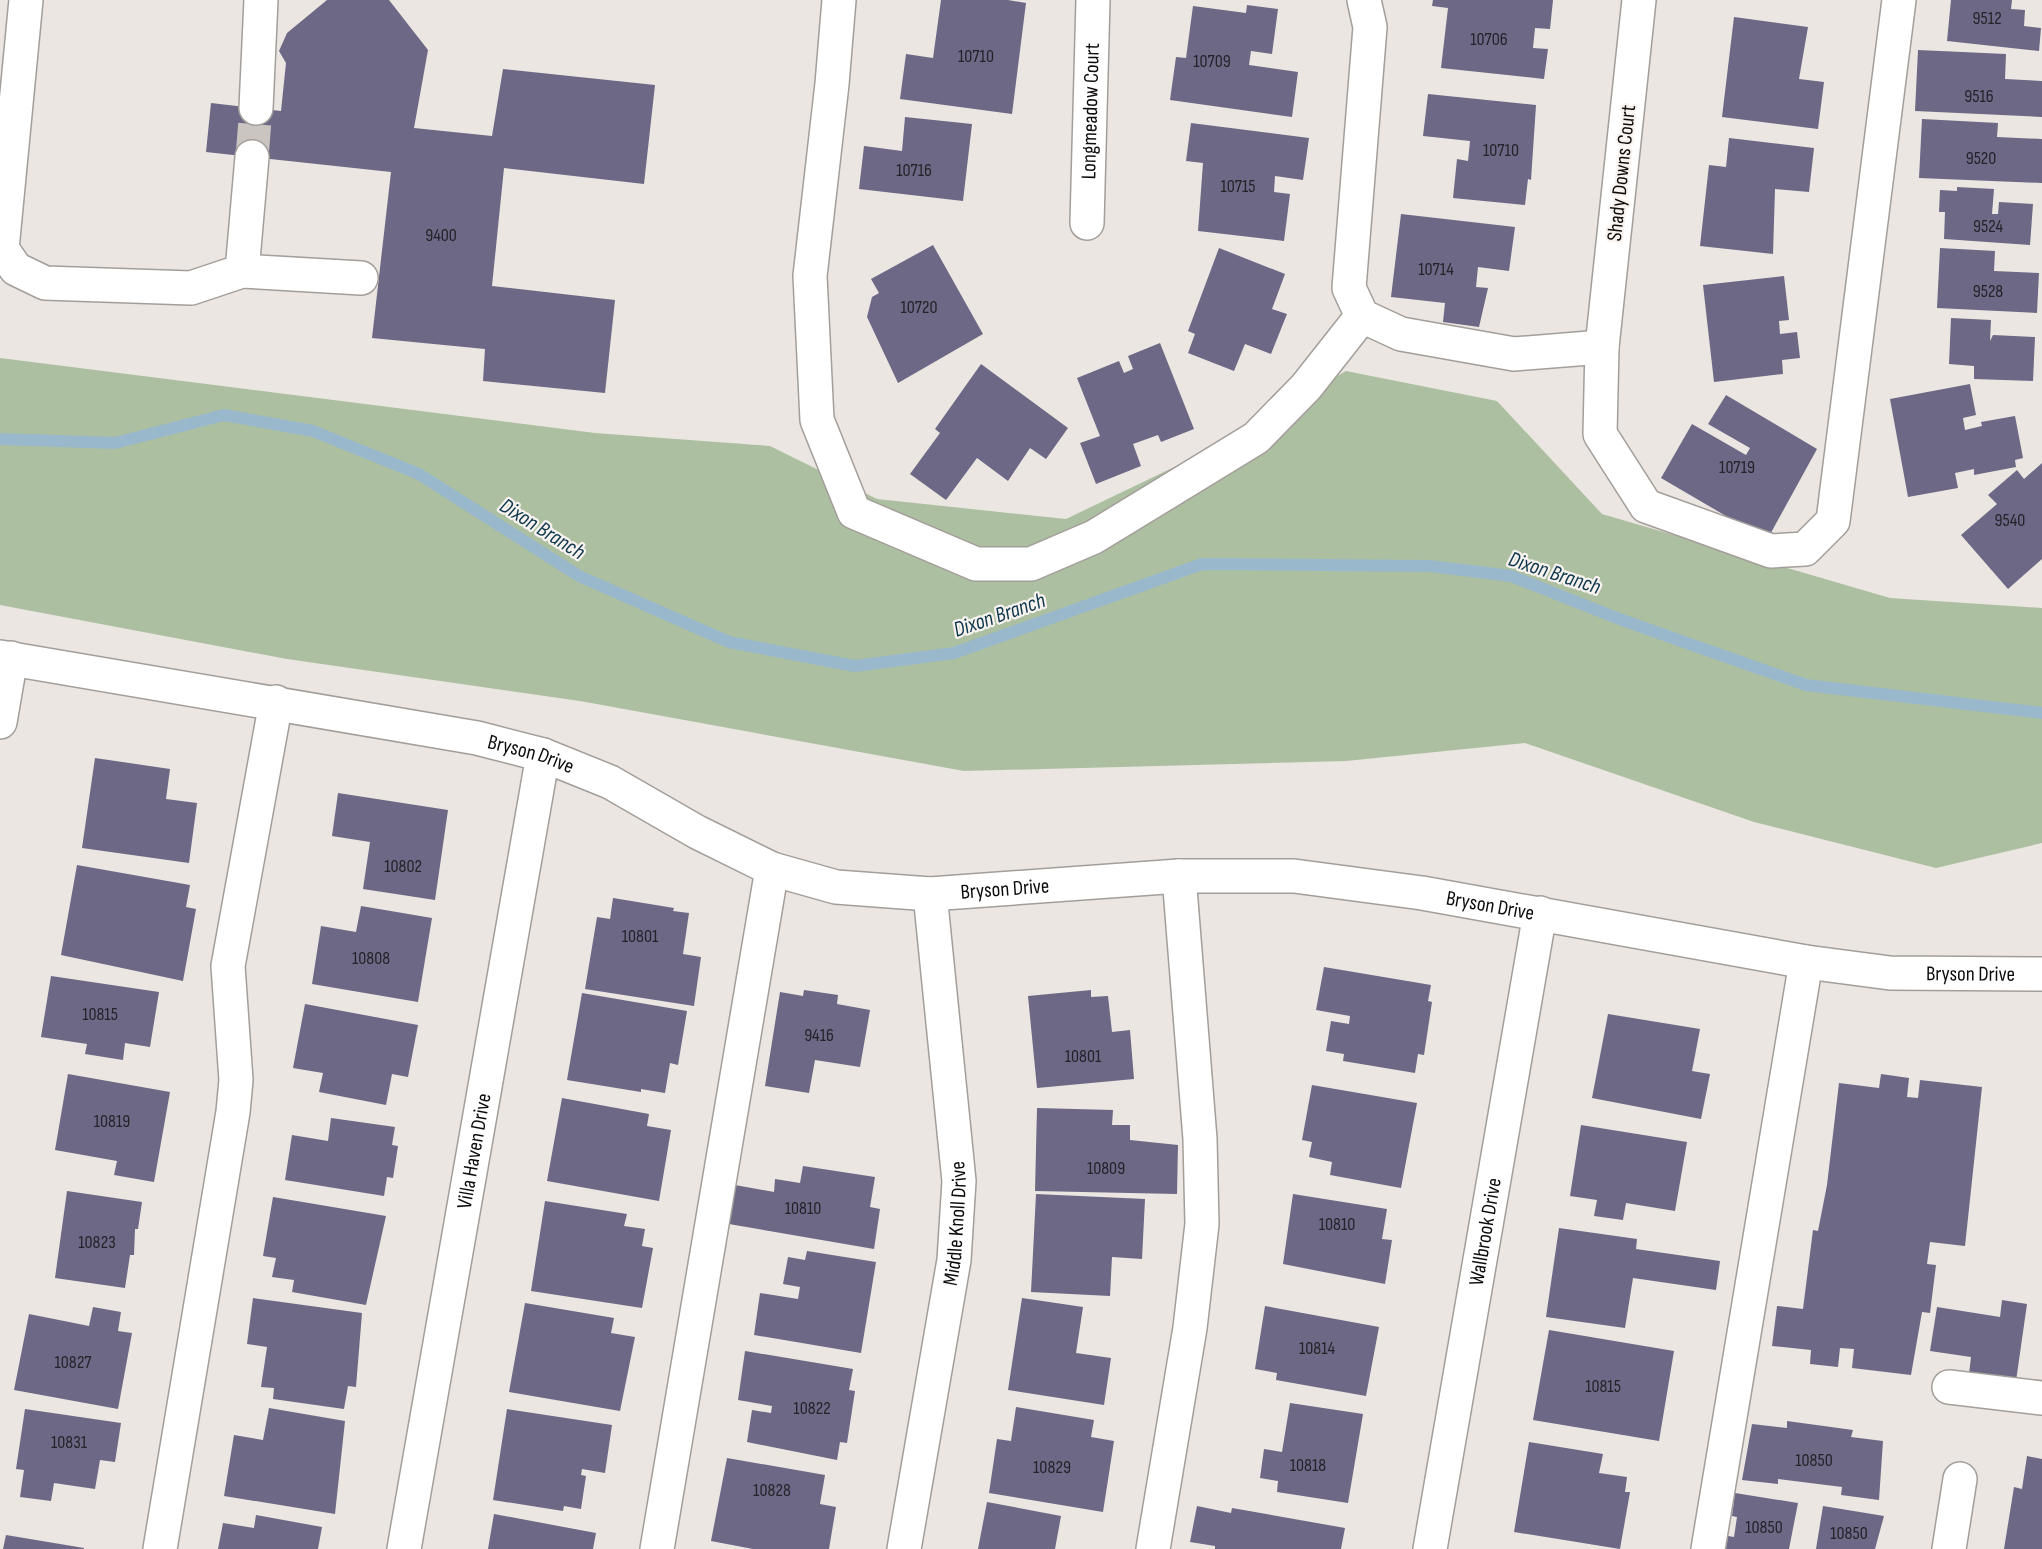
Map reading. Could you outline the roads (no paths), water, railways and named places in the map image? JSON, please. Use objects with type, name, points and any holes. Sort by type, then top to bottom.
[{"type":"street","points":[[26,0],[2,249],[16,268],[45,283],[191,288],[242,271],[361,278]]},
{"type":"street","points":[[256,108],[261,0]]},
{"type":"street","points":[[839,0],[832,84],[810,276],[818,420],[854,512],[976,564],[1031,564],[1094,537],[1257,438],[1306,387],[1362,315]]},
{"type":"street","name":"Longmeadow Court","points":[[1087,222],[1093,0]]},
{"type":"street","points":[[1364,0],[1370,27],[1349,288],[1362,315],[1401,334],[1514,354],[1602,346]]},
{"type":"street","name":"Shady Downs Court","points":[[1639,0],[1602,346],[1600,434],[1646,506],[1771,551],[1806,549],[1833,522],[1899,0]]},
{"type":"street","points":[[242,271],[252,157]]},
{"type":"street","points":[[0,722],[5,658]]},
{"type":"street","name":"Bryson Drive","points":[[5,658],[276,702],[477,738],[543,755],[610,782],[697,832],[772,868],[836,887],[930,894],[1179,876],[1294,876],[1540,913],[1806,962],[1890,973],[2042,975]]},
{"type":"street","points":[[160,1549],[233,1112],[236,1080],[228,966],[276,702]]},
{"type":"street","name":"Villa Haven Drive","points":[[404,1549],[543,755]]},
{"type":"street","points":[[657,1549],[772,868]]},
{"type":"street","points":[[1153,1549],[1190,1328],[1202,1224],[1200,1139],[1179,876]]},
{"type":"street","name":"Middle Knoll Drive","points":[[904,1549],[954,1260],[959,1181],[930,894]]},
{"type":"street","name":"Wallbrook Drive","points":[[1430,1549],[1540,913]]},
{"type":"street","points":[[1708,1549],[1806,962]]},
{"type":"street","points":[[1949,1387],[2042,1398]]},
{"type":"street","points":[[1949,1549],[1960,1479]]},
{"type":"waterway","name":"Dixon Branch","points":[[0,439],[115,443],[224,415],[313,431],[419,474],[579,576],[729,642],[855,666],[954,653],[1202,564],[1430,566],[1511,576],[1622,620],[1806,685],[2042,713]]},
{"type":"tunnel","points":[[252,157],[256,108]]}]
